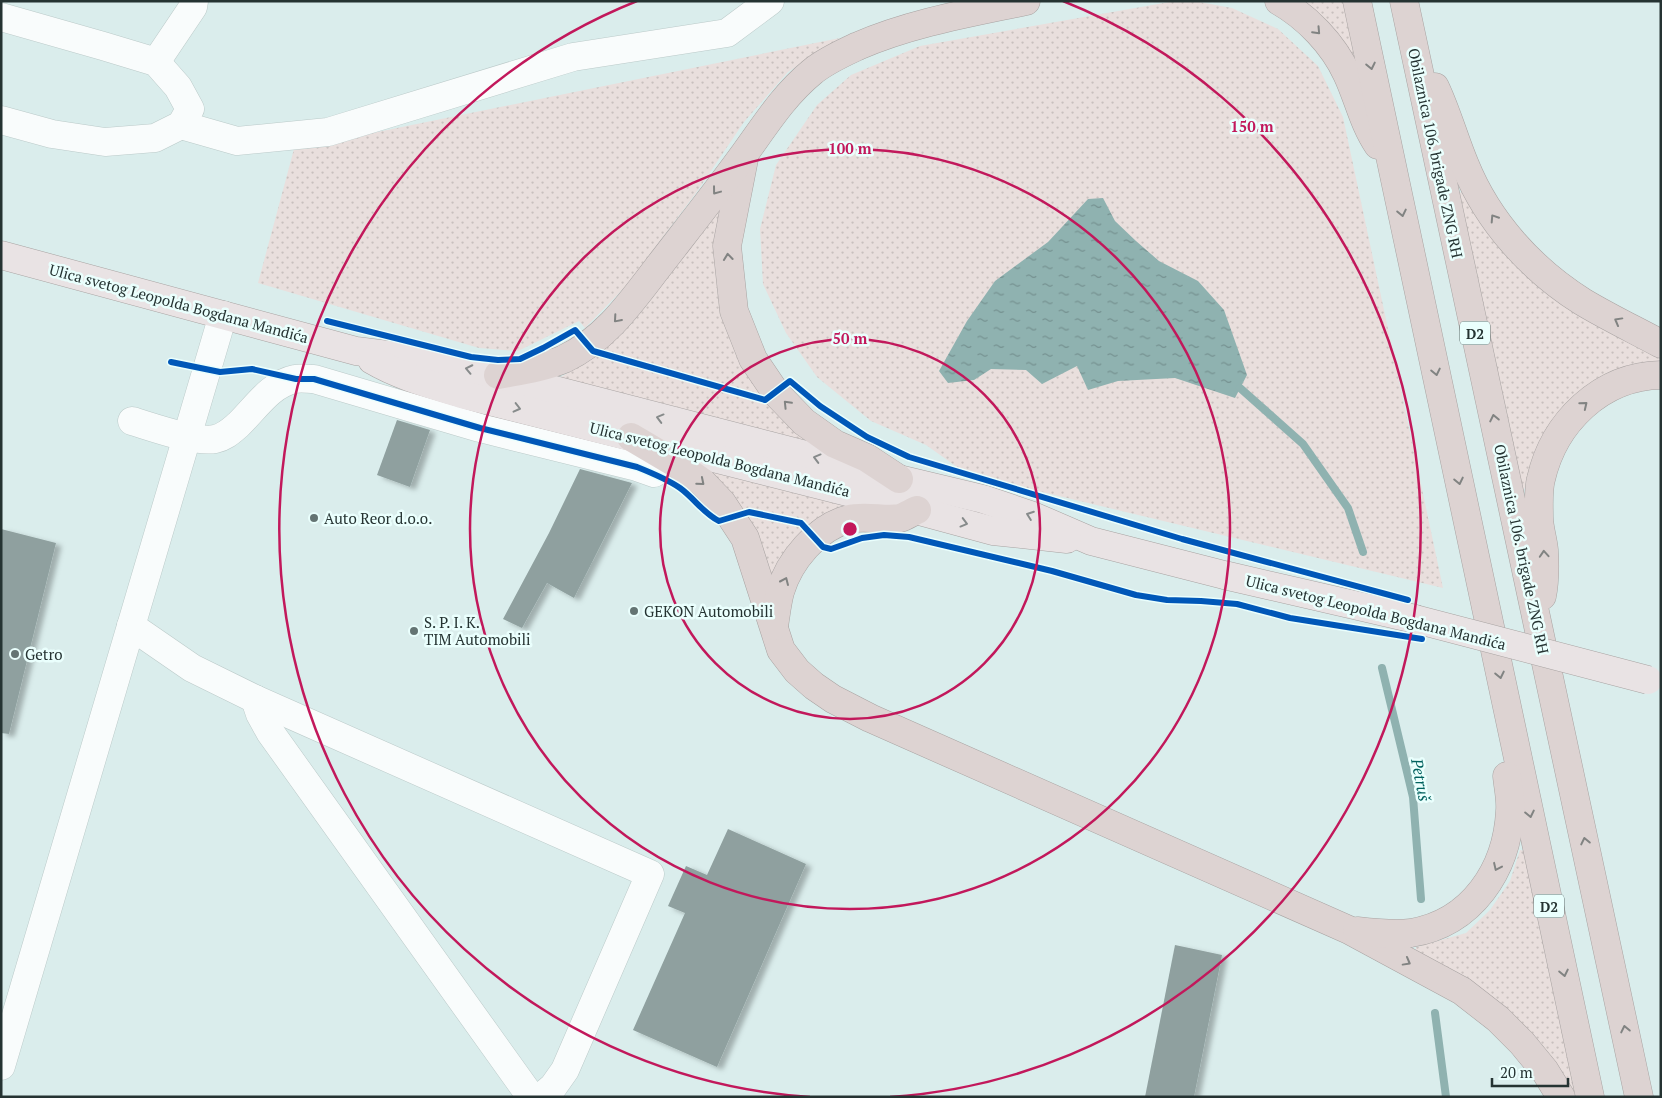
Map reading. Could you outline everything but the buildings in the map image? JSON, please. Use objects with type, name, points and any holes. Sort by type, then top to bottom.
[{"type":"highway","points":[[498,375],[542,366],[563,359],[588,344],[613,324],[746,152],[773,112],[792,90],[813,71],[844,52],[886,34],[1026,1]]},
{"type":"highway","points":[[1279,1],[1310,24],[1331,47],[1347,74],[1362,115],[1392,165]]},
{"type":"highway","name":"D2","points":[[1357,1],[1590,1097]]},
{"type":"highway","name":"Obilaznica 106. brigade ZNG RH","points":[[1404,1],[1639,1096]]},
{"type":"highway","points":[[1414,47],[1442,101],[1465,165],[1481,197],[1500,227],[1526,256],[1549,277],[1583,302],[1661,344]]},
{"type":"highway","points":[[746,152],[727,246],[734,311],[753,358],[776,393],[804,422],[835,444],[867,458],[898,479]]},
{"type":"highway","points":[[1537,619],[1545,579],[1544,550],[1539,519],[1540,481],[1547,459],[1561,430],[1579,409],[1598,394],[1619,383],[1649,375],[1661,375]]},
{"type":"highway","points":[[631,437],[675,463],[702,482],[722,503],[745,538],[781,650],[797,672],[814,686],[833,699],[870,718],[1349,930],[1462,991],[1498,1019],[1522,1043],[1561,1097]]},
{"type":"highway","points":[[773,628],[780,592],[789,570],[802,551],[815,539],[833,525],[849,520],[868,517],[898,518],[917,510]]},
{"type":"highway","points":[[1349,930],[1387,934],[1410,933],[1435,927],[1457,915],[1475,900],[1492,878],[1502,856],[1508,833],[1510,809],[1507,776],[1509,715]]},
{"type":"main road","name":"Ulica svetog Leopolda Bogdana Mandića","points":[[1,255],[356,351],[427,360],[498,375],[898,479],[983,499],[1033,516],[1091,541]]},
{"type":"main road","name":"Ulica svetog Leopolda Bogdana Mandića","points":[[356,351],[385,368],[418,381],[993,531],[1091,541],[1224,575],[1415,619],[1654,682]]},
{"type":"street","points":[[156,62],[193,7],[194,1]]},
{"type":"street","points":[[181,125],[237,141],[328,132],[572,57],[727,33],[770,1]]},
{"type":"street","points":[[1,17],[156,62],[178,87],[190,109],[181,125],[155,138],[105,142],[52,134],[1,120]]},
{"type":"street","points":[[1,1066],[6,1035],[131,626],[223,315]]},
{"type":"street","points":[[132,421],[187,436],[206,440],[216,439],[227,434],[267,394],[283,383],[296,379],[314,379],[480,428],[637,467],[654,473]]},
{"type":"street","points":[[131,626],[192,668],[255,700],[650,874],[564,1070],[553,1087],[541,1097]]},
{"type":"street","points":[[255,700],[270,732],[531,1097]]},
{"type":"shaded area","points":[[1175,1],[1194,1],[1232,8],[1278,29],[1318,66],[1343,117],[1443,588],[967,474],[926,445],[871,421],[817,377],[786,333],[763,284],[760,229],[776,165],[817,105],[851,75],[920,46]]},
{"type":"shaded area","points":[[1305,1],[1344,1],[1355,60],[1327,22]]},
{"type":"shaded area","points":[[840,38],[788,72],[744,122],[696,193],[627,285],[585,328],[579,321],[518,351],[479,348],[258,283],[294,149]]},
{"type":"shaded area","points":[[1467,191],[1485,227],[1661,350],[1661,363],[1612,372],[1527,482],[1523,492],[1458,193]]},
{"type":"shaded area","points":[[713,206],[722,209],[720,298],[806,431],[803,444],[554,381],[595,357],[630,325],[662,284]]},
{"type":"shaded area","points":[[703,465],[857,500],[831,511],[808,526],[795,540],[776,579],[766,578]]},
{"type":"shaded area","points":[[1520,850],[1526,851],[1579,1097],[1570,1097],[1416,956],[1416,947],[1466,933],[1490,910],[1510,881]]},
{"type":"water","points":[[1103,198],[1115,221],[1136,241],[1159,261],[1198,281],[1224,310],[1247,375],[1235,398],[1175,378],[1118,381],[1088,390],[1077,366],[1042,384],[1026,370],[991,369],[974,380],[948,383],[939,371],[967,321],[995,281],[1048,242],[1088,199]]},
{"type":"waterway","name":"Petruš","points":[[1240,388],[1303,444],[1348,508],[1363,552]]},
{"type":"waterway","name":"Petruš","points":[[1382,668],[1413,797],[1421,899]]},
{"type":"waterway","name":"Petruš","points":[[1435,1013],[1446,1097]]},
{"type":"cycle path","points":[[327,321],[471,357],[498,360],[520,359],[575,330],[593,351],[765,400],[790,381],[820,406],[867,437],[909,457],[1182,539],[1408,600]]},
{"type":"cycle path","points":[[171,362],[220,372],[252,369],[296,379],[314,379],[480,428],[637,467],[665,479],[680,488],[719,521],[749,512],[801,523],[823,547],[831,549],[862,538],[884,535],[909,537],[1052,571],[1136,595],[1167,600],[1237,604],[1290,618],[1422,639]]},
{"type":"place","name":"Auto Reor d.o.o.","points":[[314,518]]},
{"type":"place","name":"GEKON Automobili","points":[[634,611]]},
{"type":"place","name":"S. P. I. K. TIM Automobili","points":[[414,631]]},
{"type":"place","name":"Getro","points":[[15,654]]}]
